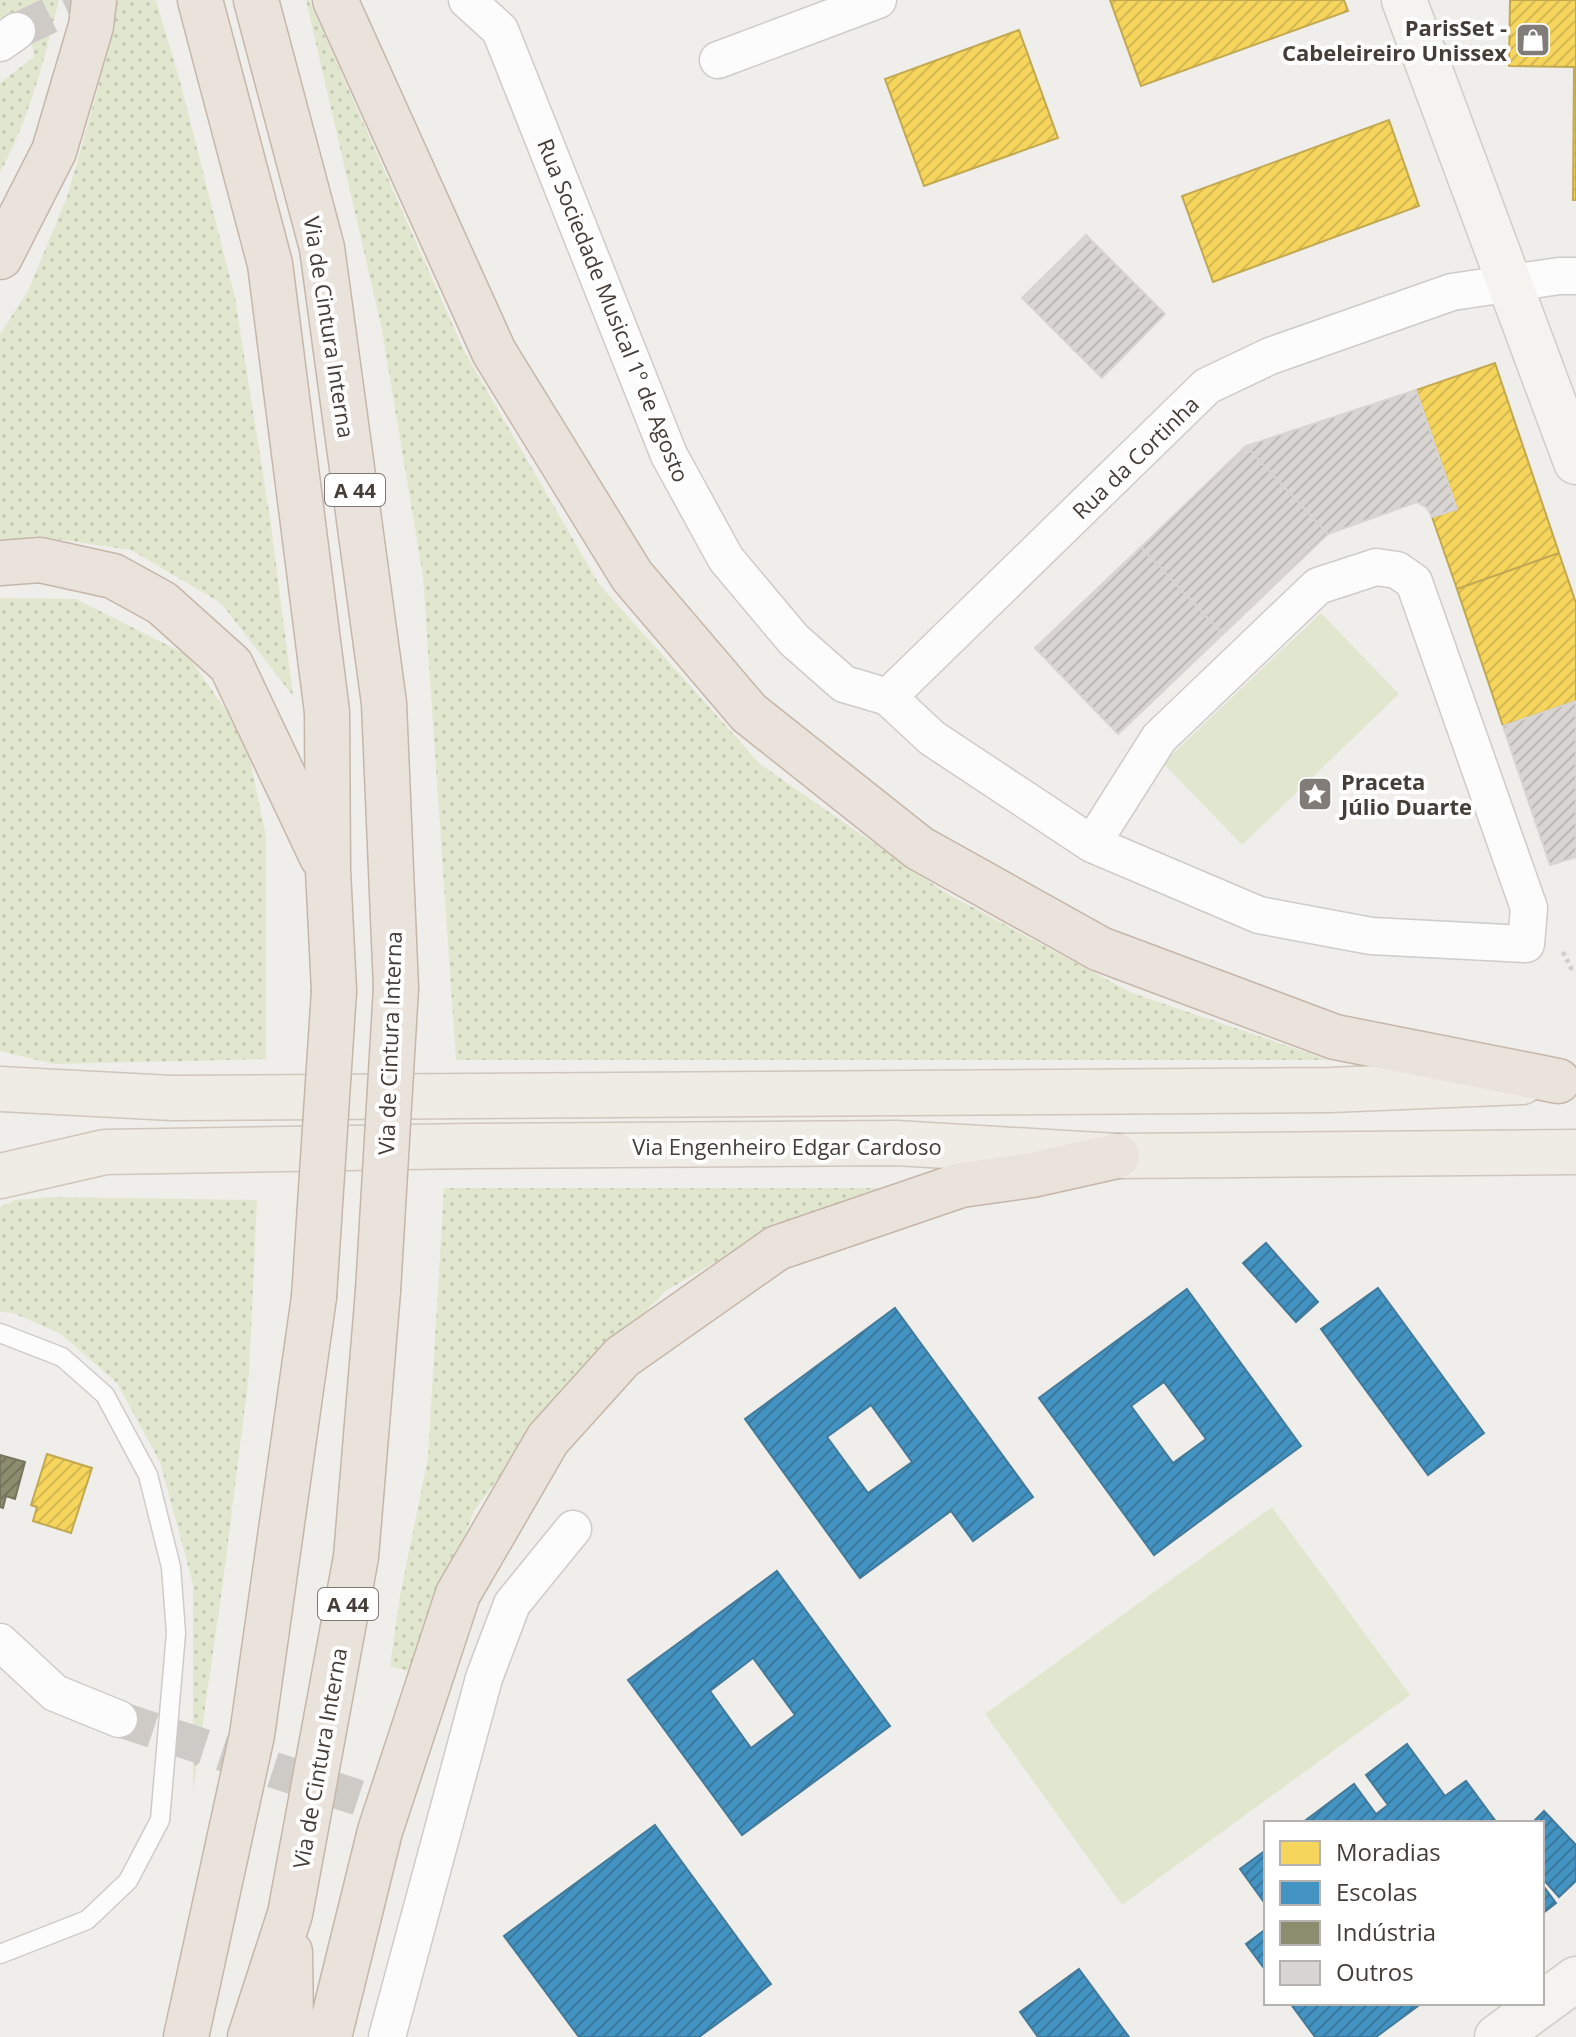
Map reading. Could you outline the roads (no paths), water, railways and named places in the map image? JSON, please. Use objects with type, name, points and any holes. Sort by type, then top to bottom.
[{"type":"highway","points":[[0,257],[54,151],[91,26],[94,0]]},
{"type":"highway","name":"A 44","points":[[186,2037],[252,1735],[314,1297],[334,991],[328,870],[327,712],[270,264],[200,0]]},
{"type":"highway","name":"Via de Cintura Interna","points":[[250,2037],[290,1914],[356,1557],[378,1291],[396,988],[384,703],[322,248],[256,0]]},
{"type":"highway","points":[[335,0],[494,352],[632,576],[749,713],[919,848],[1100,949],[1335,1037],[1567,1081]]},
{"type":"highway","points":[[0,563],[40,560],[113,576],[162,603],[231,665],[328,870]]},
{"type":"highway","points":[[329,2037],[380,1831],[458,1594],[548,1439],[622,1357],[777,1248],[961,1185],[1032,1175],[1117,1156]]},
{"type":"highway","points":[[289,2037],[290,1914]]},
{"type":"main road","points":[[0,1089],[188,1098],[1331,1090],[1567,1081]]},
{"type":"main road","name":"Via Engenheiro Edgar Cardoso","points":[[0,1176],[105,1152],[896,1143],[1117,1156],[1576,1152]]},
{"type":"street","name":"Rua Sociedade Musical 1º de Agosto","points":[[467,0],[500,30],[669,455],[726,559],[794,640],[844,684],[888,697]]},
{"type":"street","points":[[718,60],[878,0]]},
{"type":"street","points":[[1404,0],[1576,462]]},
{"type":"street","name":"Rua da Cortinha","points":[[888,697],[1207,386],[1270,356],[1452,292],[1576,276]]},
{"type":"street","points":[[888,697],[932,738],[1092,844],[1259,915],[1371,936],[1526,944],[1529,908],[1414,582],[1397,570],[1376,567],[1318,586],[1159,738],[1092,844]]},
{"type":"street","points":[[387,2037],[433,1821],[484,1678],[512,1604],[573,1529]]},
{"type":"street","points":[[0,1642],[55,1693],[119,1719]]},
{"type":"street","points":[[1544,2002],[1576,1979]]},
{"type":"street","points":[[1497,2037],[1541,2005]]},
{"type":"lane","points":[[0,1333],[62,1357],[105,1395],[148,1475],[171,1567],[176,1633],[160,1820],[128,1881],[87,1920],[0,1954]]},
{"type":"tunnel","points":[[17,31],[82,0]]},
{"type":"tunnel","points":[[119,1719],[420,1818]]},
{"type":"place","name":"ParisSet - Cabeleireiro Unissex","points":[[1533,40]]},
{"type":"place","name":"Praceta Júlio Duarte","points":[[1315,794]]}]
